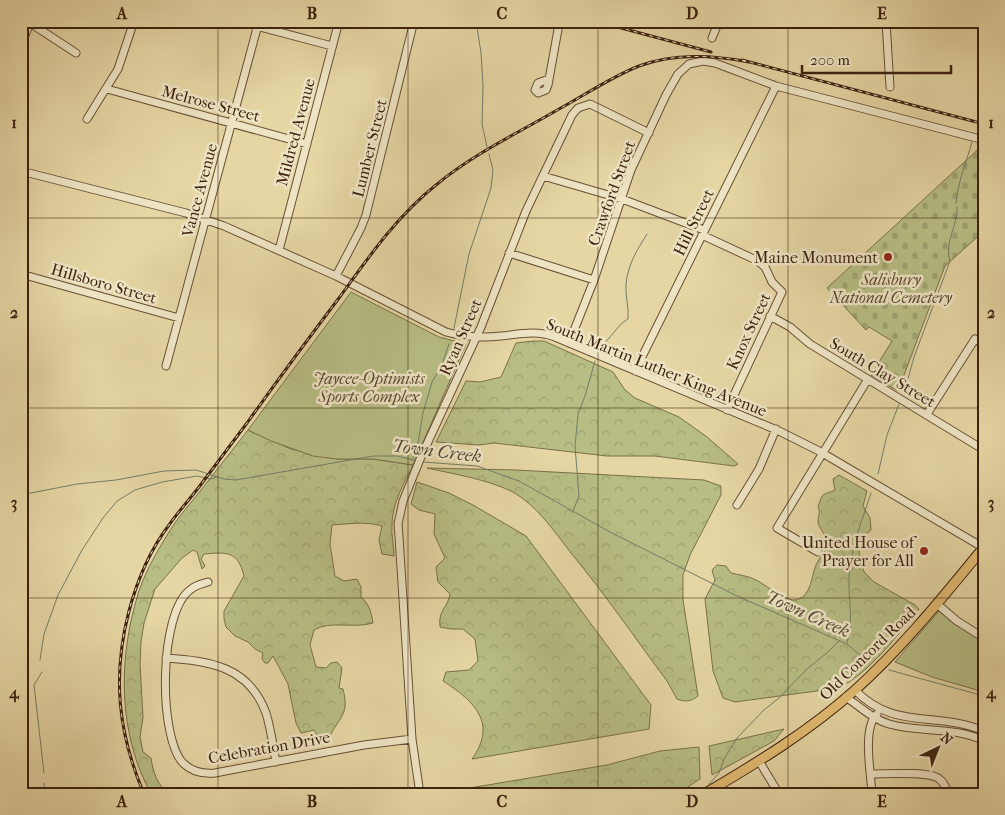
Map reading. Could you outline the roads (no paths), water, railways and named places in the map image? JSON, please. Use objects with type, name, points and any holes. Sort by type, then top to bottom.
[{"type":"main road","name":"Old Concord Road","points":[[704,794],[759,761],[811,725],[855,690],[901,644],[984,548]]},
{"type":"street","points":[[87,119],[118,69],[134,21]]},
{"type":"street","points":[[238,21],[258,24],[332,46]]},
{"type":"street","name":"Mildred Avenue","points":[[278,250],[339,21]]},
{"type":"street","name":"Lumber Street","points":[[336,276],[366,215],[414,21]]},
{"type":"street","points":[[549,21],[559,24],[549,80]]},
{"type":"street","points":[[712,38],[719,21]]},
{"type":"street","points":[[886,21],[890,87]]},
{"type":"street","points":[[21,46],[28,22],[76,52]]},
{"type":"street","name":"Vance Avenue","points":[[166,366],[258,24]]},
{"type":"street","name":"Crawford Street","points":[[569,343],[594,280],[631,170],[678,74],[684,67],[703,61],[715,63],[776,86]]},
{"type":"street","points":[[776,86],[984,140]]},
{"type":"street","name":"Hill Street","points":[[635,371],[776,86]]},
{"type":"street","name":"Melrose Street","points":[[107,89],[307,144]]},
{"type":"street","name":"Ryan Street","points":[[420,794],[412,739],[398,524],[403,501],[421,456],[477,337],[526,211],[572,114],[578,108],[590,104],[649,132]]},
{"type":"street","name":"South Martin Luther King Avenue","points":[[21,172],[205,219],[244,234],[336,276],[438,329],[477,337],[495,337],[535,332],[546,334],[776,429],[823,454],[984,548]]},
{"type":"street","points":[[543,176],[622,199],[703,233]]},
{"type":"street","name":"Knox Street","points":[[703,233],[758,261],[766,267],[772,282],[782,292],[727,410]]},
{"type":"street","points":[[509,253],[594,280]]},
{"type":"street","name":"Hillsboro Street","points":[[21,274],[178,318]]},
{"type":"street","name":"South Clay Street","points":[[770,316],[790,326],[810,344],[928,414],[984,450]]},
{"type":"street","points":[[928,414],[975,338],[984,344]]},
{"type":"street","points":[[818,552],[777,528],[868,379]]},
{"type":"street","points":[[737,505],[759,469],[776,429]]},
{"type":"street","name":"Celebration Drive","points":[[208,582],[199,584],[189,590],[184,597],[172,625],[166,658],[164,678],[167,707],[173,741],[184,764],[197,772],[207,774],[364,745],[412,739]]},
{"type":"street","points":[[937,604],[957,621],[984,638]]},
{"type":"street","points":[[166,658],[210,662],[244,679],[257,694],[265,712],[276,762]]},
{"type":"street","points":[[855,690],[864,700],[882,711],[894,715],[963,724],[984,731]]},
{"type":"street","points":[[846,697],[874,717],[889,724],[966,734],[984,740]]},
{"type":"street","points":[[872,794],[868,736],[874,717],[877,714],[897,720],[921,719]]},
{"type":"street","points":[[759,761],[779,794]]},
{"type":"street","points":[[871,774],[925,774],[936,776],[942,781],[948,794]]},
{"type":"waterway","points":[[476,21],[481,53],[483,86],[482,124],[487,147]]},
{"type":"waterway","points":[[979,106],[982,60]]},
{"type":"waterway","points":[[956,203],[960,180],[972,142]]},
{"type":"waterway","points":[[454,328],[469,254],[491,188],[493,170],[489,154]]},
{"type":"waterway","points":[[904,393],[914,357],[950,261],[949,247],[957,207]]},
{"type":"waterway","points":[[597,352],[622,323],[628,319],[627,277],[634,258],[647,234]]},
{"type":"waterway","points":[[412,460],[417,449],[423,413],[432,382],[442,365],[449,344]]},
{"type":"waterway","points":[[573,511],[579,496],[575,446],[578,414],[595,361]]},
{"type":"waterway","points":[[878,474],[887,435],[899,404]]},
{"type":"waterway","name":"Town Creek","points":[[21,495],[77,484],[116,480],[164,471],[196,470],[224,479],[236,480],[373,456],[397,456],[417,461]]},
{"type":"waterway","name":"Town Creek","points":[[423,462],[477,466],[519,481],[610,532],[737,596],[847,644],[867,661]]},
{"type":"waterway","points":[[40,660],[44,634],[58,595],[82,550],[103,518],[117,501],[135,490],[162,482],[197,476],[211,479],[217,477]]},
{"type":"waterway","points":[[847,643],[850,626],[850,566],[857,534],[871,493]]},
{"type":"waterway","points":[[709,784],[719,773],[724,759],[737,738],[807,669],[839,641]]},
{"type":"waterway","name":"Town Creek","points":[[889,670],[984,696]]},
{"type":"waterway","points":[[42,672],[34,685],[44,773]]},
{"type":"waterway","points":[[44,783],[45,794]]},
{"type":"railway","points":[[595,21],[711,52]]},
{"type":"railway","points":[[144,794],[128,749],[120,704],[119,681],[124,635],[129,611],[145,566],[172,520],[211,471],[384,238],[422,197],[465,163],[629,70],[666,59],[694,56],[749,62]]},
{"type":"railway","points":[[742,60],[984,124]]},
{"type":"place","name":"Maine Monument","points":[[888,257]]},
{"type":"place","name":"United House of Prayer for All","points":[[924,551]]},
{"type":"park label","name":"Salisbury National Cemetery","points":[[891,288]]},
{"type":"park label","name":"Jaycee-Optimists Sports Complex","points":[[369,387]]}]
